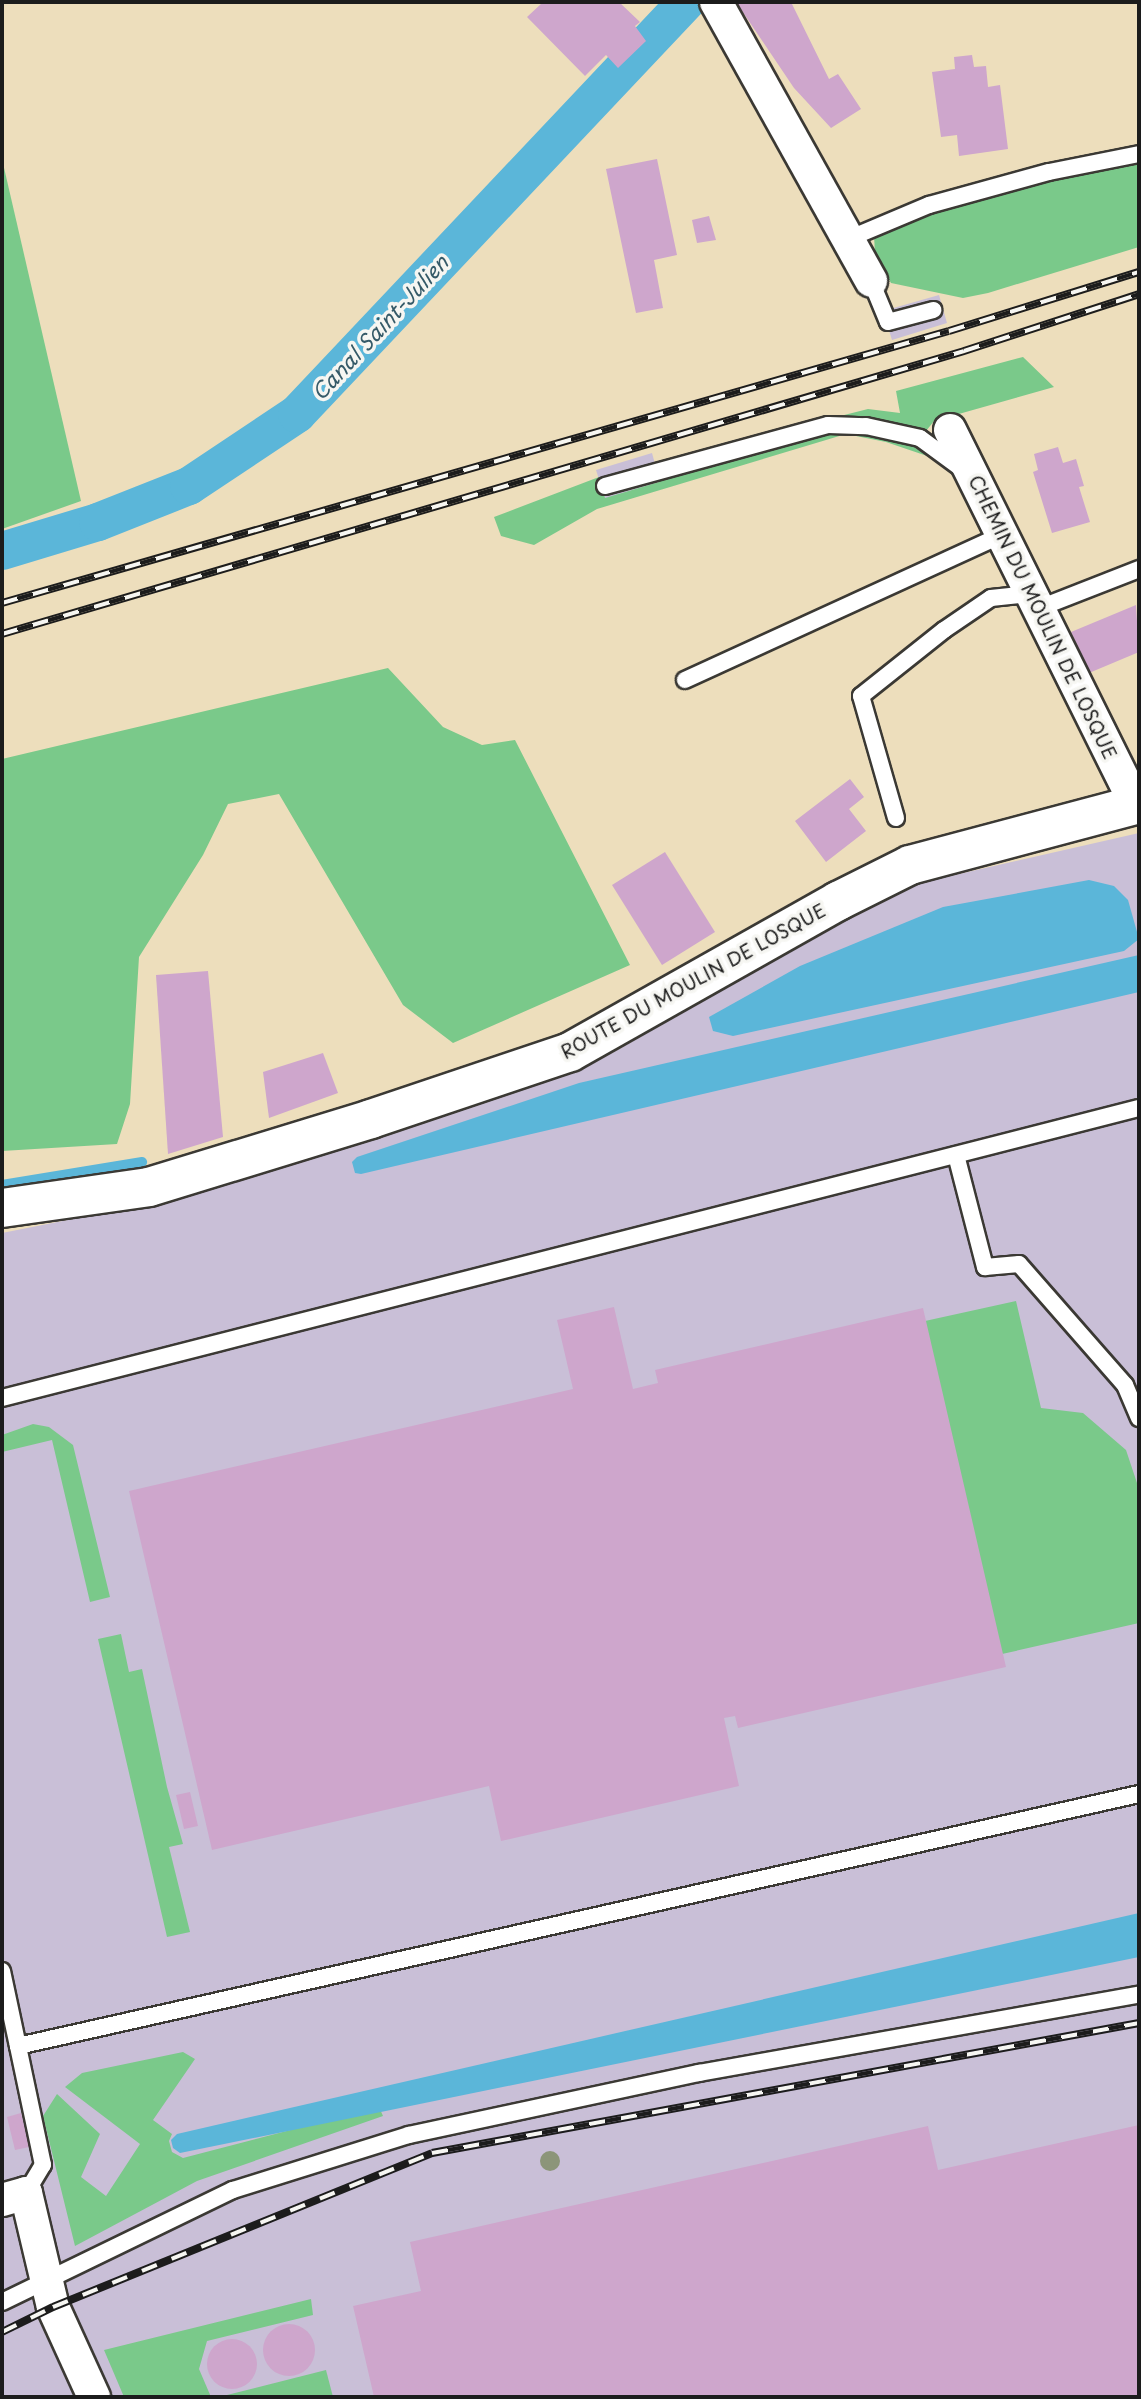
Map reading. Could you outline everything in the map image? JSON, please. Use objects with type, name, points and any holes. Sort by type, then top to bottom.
[{"type":"street","points":[[716,2],[871,281]]},
{"type":"street","name":"CHEMIN DU MOULIN DE LOSQUE","points":[[950,430],[1033,602],[1138,804]]},
{"type":"street","name":"ROUTE DU MOULIN DE LOSQUE","points":[[2,1208],[149,1186],[371,1119],[570,1052],[838,901],[910,865],[1138,804]]},
{"type":"street","points":[[14,2196],[47,2280],[53,2307],[94,2397]]},
{"type":"lane","points":[[848,239],[929,205],[1049,172],[1139,153]]},
{"type":"lane","points":[[871,281],[888,322],[933,310]]},
{"type":"lane","points":[[604,486],[828,425],[866,426],[920,438],[972,476]]},
{"type":"lane","points":[[685,680],[1001,535]]},
{"type":"lane","points":[[896,818],[861,696],[944,630],[991,598],[1033,602],[1139,569]]},
{"type":"lane","points":[[2,1398],[1139,1108]]},
{"type":"lane","points":[[956,1155],[985,1267],[1019,1264],[1125,1385],[1139,1418]]},
{"type":"lane","points":[[18,2046],[1139,1794]]},
{"type":"lane","points":[[2,1971],[43,2165],[14,2196]]},
{"type":"lane","points":[[2,2302],[233,2190],[409,2135],[699,2073],[1139,1995]]},
{"type":"shaded area","points":[[939,295],[947,323],[892,340],[883,311]]},
{"type":"shaded area","points":[[652,453],[660,482],[605,499],[596,470]]},
{"type":"shaded area","points":[[1139,833],[1139,2397],[2,2397],[2,1233],[133,1207],[451,1111],[612,1053],[902,887]]},
{"type":"green space","points":[[2,159],[81,501],[2,529]]},
{"type":"green space","points":[[1139,161],[1139,247],[988,293],[963,298],[891,283],[875,253],[874,236],[904,222],[1037,184]]},
{"type":"green space","points":[[1023,357],[1054,387],[934,421],[926,431],[936,459],[886,442],[846,434],[597,509],[534,545],[501,536],[494,517],[599,477],[605,498],[659,482],[654,463],[868,409],[900,413],[896,391]]},
{"type":"green space","points":[[388,668],[443,727],[482,745],[515,740],[630,965],[453,1043],[403,1005],[279,794],[228,804],[203,855],[139,957],[130,1104],[117,1144],[2,1151],[2,759]]},
{"type":"green space","points":[[1016,1301],[1041,1408],[1083,1413],[1126,1450],[1139,1489],[1139,1623],[1002,1654],[925,1321]]},
{"type":"green space","points":[[33,1424],[49,1427],[73,1445],[110,1597],[90,1602],[52,1440],[2,1452],[2,1435]]},
{"type":"green space","points":[[121,1634],[129,1672],[142,1669],[167,1787],[183,1844],[169,1847],[190,1932],[167,1937],[98,1639]]},
{"type":"green space","points":[[183,2052],[195,2059],[153,2120],[172,2134],[169,2141],[172,2152],[183,2158],[379,2107],[383,2116],[197,2181],[75,2246],[43,2116],[57,2094],[100,2134],[81,2177],[106,2196],[140,2144],[65,2087],[82,2073]]},
{"type":"green space","points":[[311,2299],[313,2315],[207,2341],[199,2369],[211,2397],[124,2397],[104,2350]]},
{"type":"green space","points":[[326,2370],[333,2397],[219,2397]]},
{"type":"water","points":[[1089,880],[1114,886],[1128,900],[1139,939],[1124,951],[733,1036],[713,1031],[709,1017],[800,966],[943,907]]},
{"type":"water","points":[[1139,955],[1139,992],[361,1174],[355,1173],[352,1162],[357,1157],[579,1083]]},
{"type":"water","points":[[1139,1913],[1139,1957],[180,2153],[173,2148],[171,2140],[177,2134]]},
{"type":"building","points":[[539,2],[619,2],[640,22],[635,26],[646,41],[618,68],[606,55],[585,76],[527,17],[541,4]]},
{"type":"building","points":[[736,2],[791,2],[829,79],[838,74],[861,109],[831,128],[794,88]]},
{"type":"building","points":[[972,55],[974,67],[986,66],[988,87],[1000,85],[1008,149],[959,156],[957,135],[941,137],[932,72],[955,69],[954,57]]},
{"type":"building","points":[[657,159],[677,255],[654,260],[663,308],[636,313],[606,169]]},
{"type":"building","points":[[709,216],[716,240],[697,243],[692,220]]},
{"type":"building","points":[[1058,447],[1063,463],[1076,459],[1084,486],[1079,487],[1090,522],[1052,533],[1033,472],[1038,470],[1034,454]]},
{"type":"building","points":[[1136,605],[1139,652],[1089,673],[1071,632]]},
{"type":"building","points":[[850,779],[864,797],[849,809],[866,831],[826,862],[795,821]]},
{"type":"building","points":[[665,852],[715,932],[662,965],[612,885]]},
{"type":"building","points":[[208,971],[223,1137],[168,1154],[156,975]]},
{"type":"building","points":[[323,1053],[338,1093],[269,1118],[263,1072]]},
{"type":"building","points":[[614,1307],[633,1389],[658,1383],[655,1370],[923,1308],[1006,1667],[738,1728],[735,1716],[724,1718],[739,1786],[501,1841],[489,1786],[212,1850],[129,1491],[573,1389],[557,1320]]},
{"type":"building","points":[[190,1792],[198,1826],[184,1829],[176,1795]]},
{"type":"building","points":[[21,2113],[29,2147],[15,2150],[7,2117]]},
{"type":"building","points":[[1139,2125],[1139,2397],[374,2397],[353,2306],[421,2291],[410,2242],[928,2126],[938,2170]]},
{"type":"building","points":[[289,2324],[299,2326],[307,2332],[313,2340],[313,2360],[307,2368],[299,2374],[289,2376],[279,2374],[271,2368],[265,2360],[263,2350],[265,2340],[271,2332],[279,2326]]},
{"type":"building","points":[[232,2339],[249,2347],[257,2364],[249,2381],[232,2389],[215,2381],[207,2364],[215,2347]]},
{"type":"waterway","name":"Canal Saint-Julien","points":[[2,551],[98,522],[189,486],[297,414],[686,2]]},
{"type":"waterway","points":[[2,1185],[142,1162]]},
{"type":"railway","points":[[2,603],[949,331],[1139,272]]},
{"type":"railway","points":[[2,634],[964,351],[1139,294]]},
{"type":"railway","points":[[2,2332],[53,2307],[432,2153],[1139,2023]]}]
